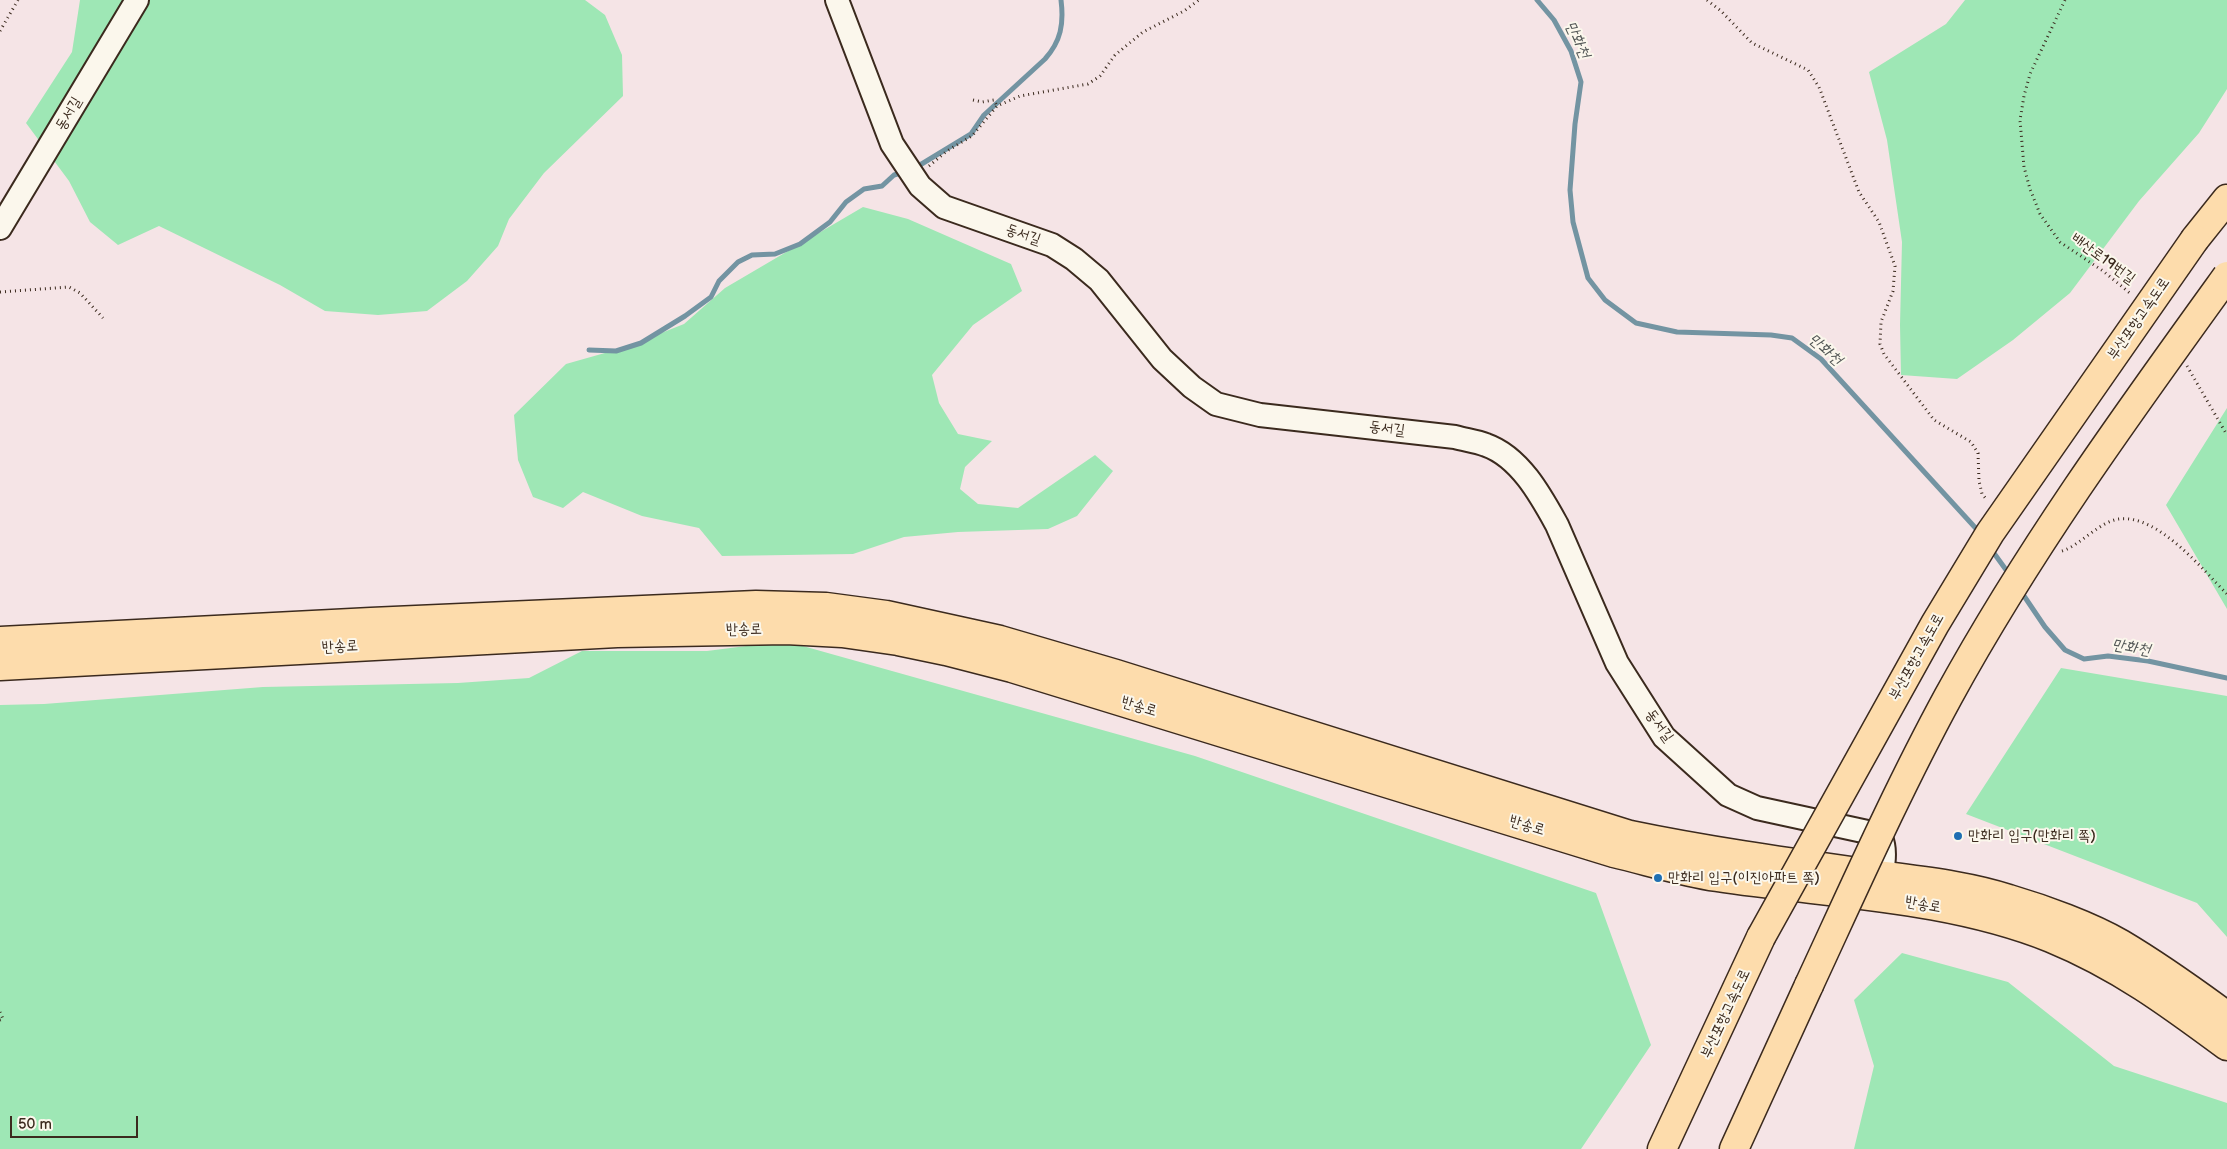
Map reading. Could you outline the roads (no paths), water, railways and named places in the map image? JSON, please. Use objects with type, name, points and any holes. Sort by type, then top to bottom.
[{"type":"main road","name":"부산포항고속도로","points":[[1662,1149],[1762,937],[1935,624],[1985,541],[2195,239],[2227,199]]},
{"type":"main road","points":[[1734,1149],[1901,786],[1948,696],[2006,598],[2088,468],[2227,276]]},
{"type":"main road","name":"반송로","points":[[0,641],[756,605],[826,607],[886,615],[1000,640],[1116,674],[1630,835],[1878,887],[1989,917],[2050,938],[2106,963],[2158,994],[2227,1046]]},
{"type":"main road","name":"반송로","points":[[0,666],[617,633],[786,630],[842,633],[898,641],[936,648],[1012,668],[1614,853],[1715,877],[1983,892],[2047,911],[2119,943],[2187,986],[2227,1016]]},
{"type":"street","name":"동서길","points":[[0,228],[137,0]]},
{"type":"street","name":"동서길","points":[[837,0],[892,144],[920,186],[944,207],[1052,245],[1074,259],[1099,280],[1162,360],[1192,387],[1216,404],[1260,415],[1455,437],[1487,445],[1505,455],[1527,478],[1546,506],[1557,526],[1618,663],[1664,736],[1696,768],[1728,795],[1757,808],[1872,833],[1881,838],[1884,845],[1878,887]]},
{"type":"waterway","points":[[915,168],[971,134],[984,115],[1045,59],[1055,46],[1060,32],[1062,17],[1061,0]]},
{"type":"waterway","name":"만화천","points":[[1537,0],[1554,20],[1571,51],[1581,82],[1575,124],[1570,190],[1573,222],[1588,278],[1605,300],[1636,323],[1677,332],[1771,335],[1792,338],[1821,359],[1981,534]]},
{"type":"waterway","points":[[589,350],[616,351],[641,343],[685,316],[711,297],[719,281],[738,262],[752,255],[775,254],[800,244],[830,222],[846,202],[864,189],[882,186],[894,175],[904,172]]},
{"type":"waterway","name":"만화천","points":[[1991,549],[2009,574]]},
{"type":"waterway","name":"만화천","points":[[2020,590],[2045,627],[2065,650],[2084,659],[2108,656],[2148,661],[2227,678]]},
{"type":"place","name":"만화리 입구(만화리 쪽)","points":[[1958,836]]},
{"type":"place","name":"만화리 입구(이진아파트 쪽)","points":[[1658,878]]}]
